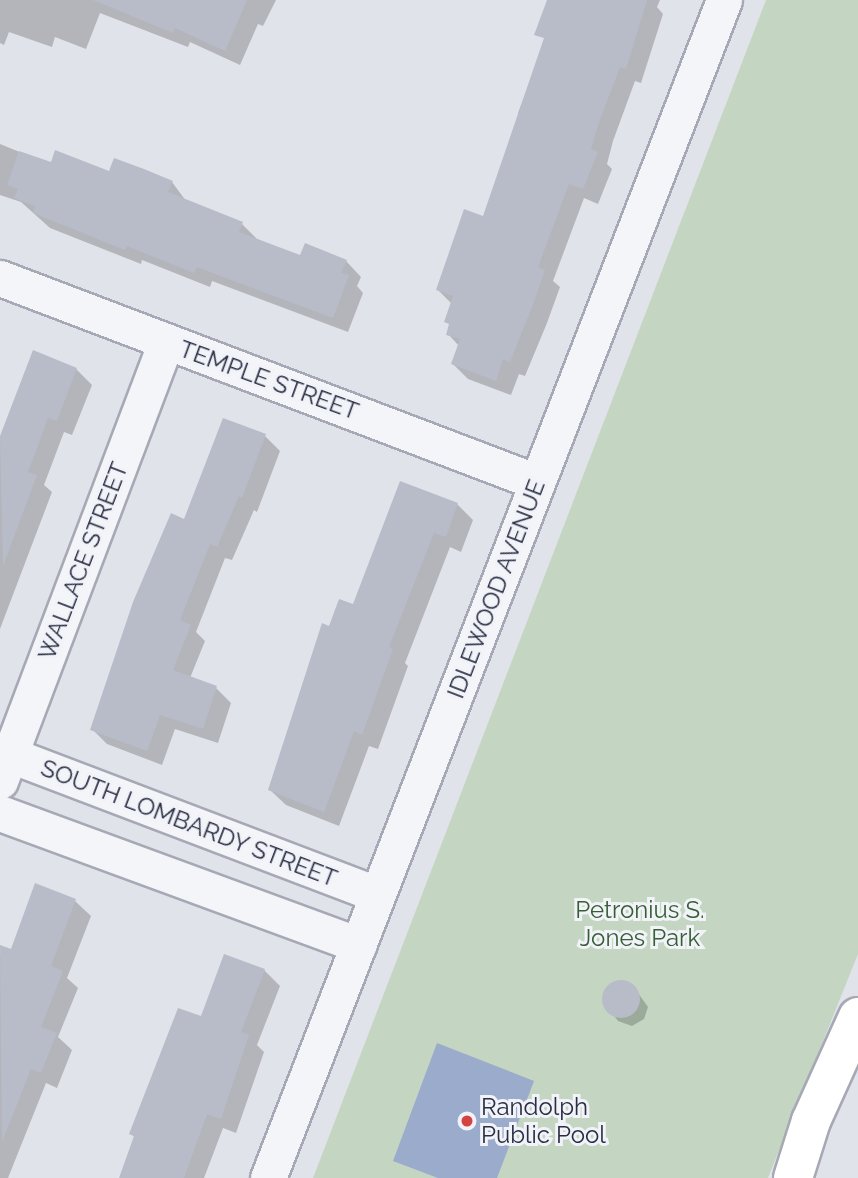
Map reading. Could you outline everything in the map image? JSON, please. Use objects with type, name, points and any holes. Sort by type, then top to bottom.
[{"type":"street","name":"IDLEWOOD AVENUE","points":[[268,1178],[724,0]]},
{"type":"street","name":"TEMPLE STREET","points":[[0,278],[537,482]]},
{"type":"street","name":"WALLACE STREET","points":[[3,762],[166,341]]},
{"type":"street","name":"SOUTH LOMBARDY STREET","points":[[3,762],[377,894]]},
{"type":"street","points":[[0,813],[358,945]]},
{"type":"street","points":[[793,1178],[811,1121],[858,1017]]},
{"type":"green space","name":"Petronius S. Jones Park","points":[[766,0],[858,0],[858,954],[768,1178],[313,1178]]},
{"type":"water","points":[[437,1043],[534,1081],[497,1178],[438,1178],[393,1161]]},
{"type":"building","points":[[93,0],[247,0],[225,51],[175,28],[173,33]]},
{"type":"building","points":[[547,0],[647,0],[626,69],[620,67],[598,125],[591,149],[598,152],[583,189],[569,184],[538,267],[545,270],[532,307],[510,362],[503,359],[496,381],[451,364],[460,339],[446,335],[449,324],[444,322],[453,296],[436,290],[464,209],[483,216],[544,38],[534,35]]},
{"type":"building","points":[[55,150],[109,171],[114,158],[144,169],[173,181],[168,192],[243,222],[239,232],[300,255],[305,243],[347,260],[341,273],[349,275],[333,318],[197,267],[194,273],[127,246],[125,250],[33,213],[35,206],[14,198],[18,189],[7,185],[19,151],[51,162]]},
{"type":"building","points":[[33,350],[77,368],[57,421],[48,418],[28,472],[37,475],[3,566],[0,436]]},
{"type":"building","points":[[223,418],[266,434],[242,498],[239,496],[217,547],[210,544],[180,620],[191,625],[173,670],[217,686],[203,729],[160,715],[147,751],[90,730],[133,602],[171,513],[184,519]]},
{"type":"building","points":[[400,481],[458,503],[446,537],[434,533],[389,647],[393,649],[362,735],[354,731],[324,812],[268,790],[322,623],[329,626],[339,599],[353,604]]},
{"type":"building","points":[[35,883],[76,899],[51,966],[63,971],[41,1027],[57,1033],[41,1073],[31,1069],[2,1142],[0,945],[11,949]]},
{"type":"building","points":[[224,954],[265,969],[241,1032],[249,1035],[221,1119],[207,1114],[184,1178],[119,1178],[134,1136],[129,1134],[178,1008],[201,1016]]},
{"type":"building","points":[[621,980],[634,986],[640,999],[634,1012],[621,1018],[608,1012],[602,999],[608,986]]},
{"type":"place","name":"Randolph Public Pool","points":[[467,1121]]}]
